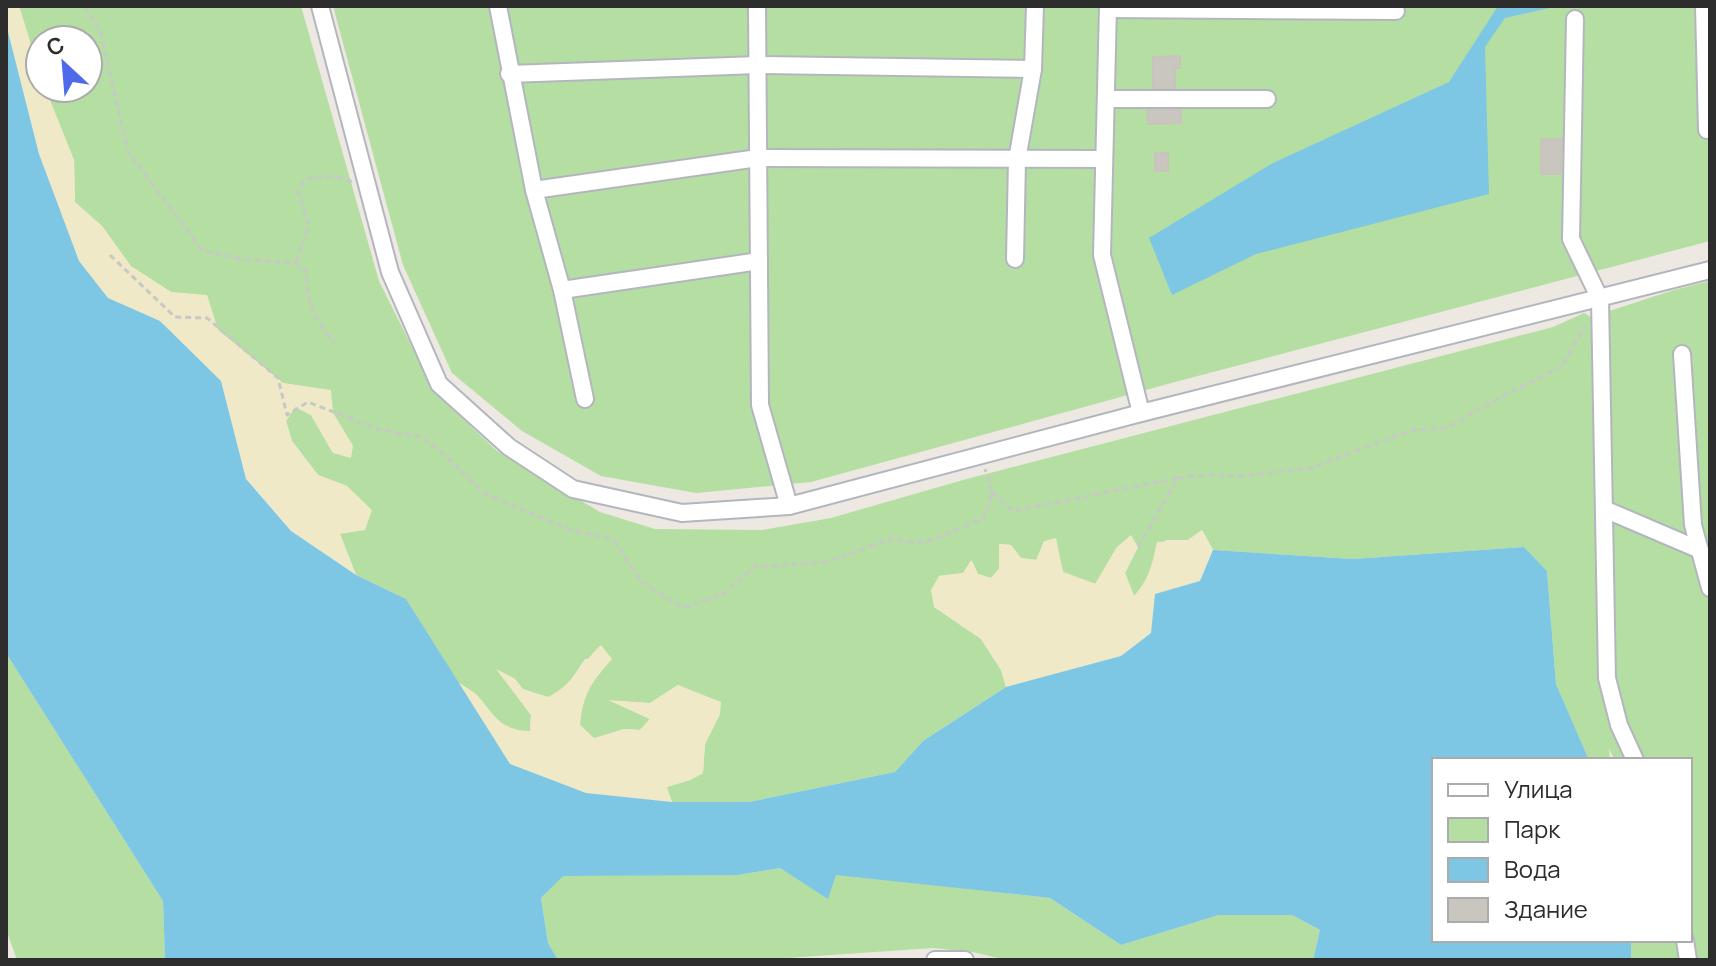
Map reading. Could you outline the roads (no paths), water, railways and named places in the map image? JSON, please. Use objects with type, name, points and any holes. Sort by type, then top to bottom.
[{"type":"street","points":[[320,6],[390,272],[439,384],[509,447],[573,489],[682,513],[789,506],[1141,413],[1710,270]]},
{"type":"street","points":[[498,6],[534,190],[562,290],[585,399]]},
{"type":"street","points":[[757,6],[760,405],[789,506]]},
{"type":"street","points":[[1015,259],[1017,160],[1033,69],[1035,6]]},
{"type":"street","points":[[1704,6],[1707,130],[1710,129]]},
{"type":"street","points":[[1141,413],[1102,255],[1108,8],[1396,11]]},
{"type":"street","points":[[1575,19],[1571,239],[1600,299],[1607,678],[1619,725],[1634,758]]},
{"type":"street","points":[[509,74],[758,65],[1033,69]]},
{"type":"street","points":[[1106,99],[1267,99]]},
{"type":"street","points":[[534,190],[758,158],[1104,159]]},
{"type":"street","points":[[562,290],[759,261]]},
{"type":"street","points":[[1682,354],[1693,525],[1710,588]]},
{"type":"street","points":[[1604,509],[1700,550]]},
{"type":"street","points":[[935,960],[965,960]]},
{"type":"water","points":[[1498,6],[1558,6],[1505,18],[1485,47],[1489,194],[1256,254],[1172,295],[1149,238],[1273,163],[1449,82]]},
{"type":"water","points":[[6,24],[39,154],[79,261],[108,298],[160,321],[221,381],[246,479],[291,531],[356,575],[406,599],[510,764],[586,793],[672,802],[749,802],[895,772],[923,741],[1006,687],[1121,656],[1151,633],[1155,594],[1200,581],[1213,550],[1353,559],[1524,547],[1547,571],[1556,684],[1588,758],[1432,758],[1432,942],[1631,942],[1631,960],[1313,960],[1320,930],[1292,915],[1219,915],[1121,945],[1050,898],[836,875],[828,899],[780,868],[738,875],[563,876],[541,898],[548,943],[558,960],[165,960],[163,901],[6,653]]}]
